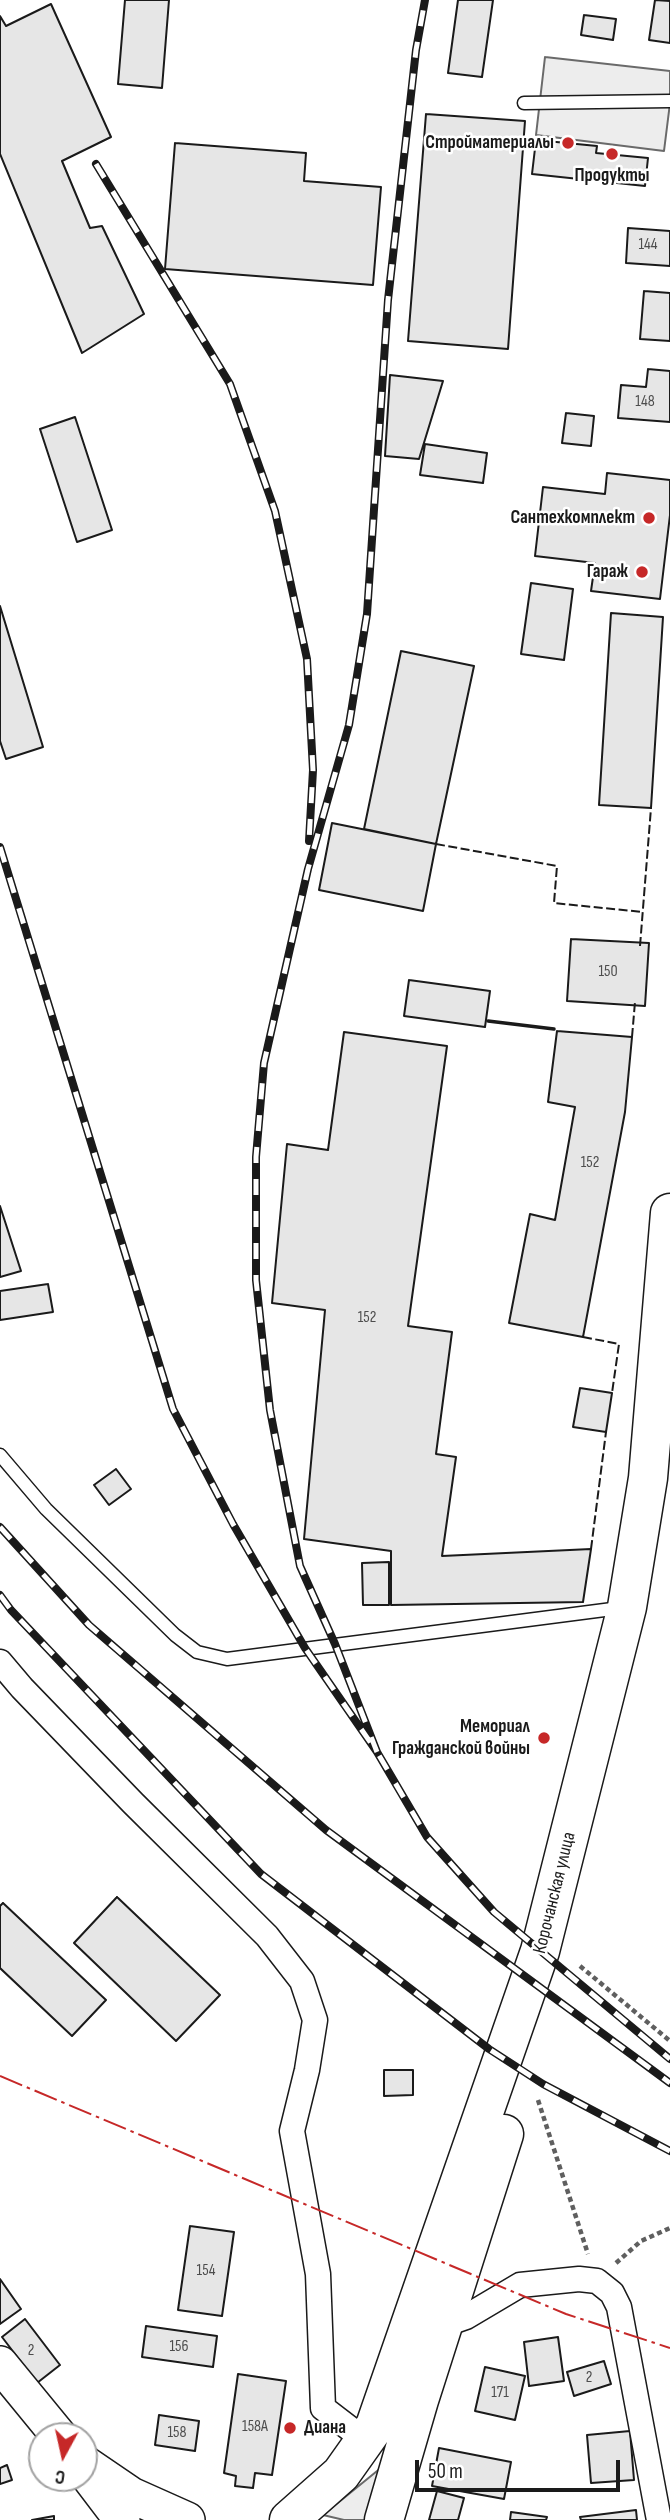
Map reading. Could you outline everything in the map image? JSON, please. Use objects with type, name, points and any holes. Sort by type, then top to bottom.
[{"type":"main road","name":"Корочанская улица","points":[[289,2520],[341,2474],[366,2441],[385,2399],[531,1982],[627,1607],[648,1478],[670,1213]]},
{"type":"main road","name":"Корочанская улица","points":[[384,2520],[443,2325],[561,1968],[651,1610],[670,1491]]},
{"type":"street","points":[[0,1662],[133,1803],[267,1936],[302,1981],[315,2020],[307,2070],[292,2131],[318,2274],[323,2408],[366,2441]]},
{"type":"street","points":[[443,2325],[466,2317],[520,2285],[579,2279],[597,2281],[612,2293],[619,2307],[659,2520]]},
{"type":"street","points":[[0,2364],[47,2422]]},
{"type":"street","points":[[98,2473],[131,2495],[187,2520]]},
{"type":"street","points":[[98,2488],[122,2520]]},
{"type":"lane","points":[[524,103],[670,101]]},
{"type":"lane","points":[[0,1455],[46,1508],[175,1635],[197,1652],[227,1659],[605,1612],[627,1607]]},
{"type":"path","points":[[580,1966],[670,2041]]},
{"type":"path","points":[[538,2100],[597,2281],[640,2241],[670,2228]]},
{"type":"shaded area","points":[[545,57],[670,71],[670,103],[664,151],[536,135]]},
{"type":"shaded area","points":[[382,2467],[371,2520],[344,2520],[323,2515]]},
{"type":"building","points":[[125,0],[169,0],[162,88],[118,84]]},
{"type":"building","points":[[458,0],[493,0],[482,77],[448,73]]},
{"type":"building","points":[[655,0],[670,1],[670,43],[649,40]]},
{"type":"building","points":[[51,4],[111,137],[62,161],[90,228],[102,226],[144,314],[82,353],[0,154],[0,16],[6,26]]},
{"type":"building","points":[[584,15],[616,19],[613,40],[581,35]]},
{"type":"building","points":[[426,114],[525,121],[508,349],[408,341]]},
{"type":"building","points":[[536,140],[597,146],[596,153],[648,158],[645,186],[532,174]]},
{"type":"building","points":[[175,143],[306,153],[304,181],[381,187],[373,285],[165,269]]},
{"type":"building","points":[[628,228],[670,231],[670,266],[626,263]]},
{"type":"building","points":[[644,291],[670,293],[670,341],[640,339]]},
{"type":"building","points":[[648,369],[670,371],[670,422],[618,418],[621,385],[646,387]]},
{"type":"building","points":[[390,375],[443,381],[419,459],[385,456]]},
{"type":"building","points":[[566,413],[594,416],[591,446],[562,443]]},
{"type":"building","points":[[75,417],[112,530],[77,542],[40,429]]},
{"type":"building","points":[[425,444],[487,453],[483,483],[420,475]]},
{"type":"building","points":[[607,473],[670,480],[670,515],[660,599],[591,591],[595,563],[535,556],[543,487],[605,494]]},
{"type":"building","points":[[531,583],[573,589],[564,660],[521,654]]},
{"type":"building","points":[[0,606],[43,747],[6,759],[0,741]]},
{"type":"building","points":[[611,613],[663,617],[651,808],[599,805]]},
{"type":"building","points":[[401,651],[474,666],[436,844],[364,829]]},
{"type":"building","points":[[332,823],[436,844],[423,911],[319,890]]},
{"type":"building","points":[[571,939],[649,943],[645,1006],[567,1001]]},
{"type":"building","points":[[409,980],[490,991],[485,1027],[404,1016]]},
{"type":"building","points":[[557,1031],[632,1037],[625,1112],[583,1337],[509,1323],[530,1214],[555,1220],[575,1107],[548,1102]]},
{"type":"building","points":[[344,1032],[447,1046],[408,1326],[452,1332],[436,1454],[456,1457],[442,1556],[591,1549],[583,1602],[391,1605],[391,1551],[304,1539],[325,1310],[272,1303],[287,1144],[328,1150]]},
{"type":"building","points":[[0,1206],[21,1271],[0,1277]]},
{"type":"building","points":[[48,1284],[53,1312],[0,1320],[0,1291]]},
{"type":"building","points":[[580,1388],[612,1393],[606,1432],[573,1427]]},
{"type":"building","points":[[116,1469],[131,1489],[109,1505],[94,1485]]},
{"type":"building","points":[[389,1562],[389,1605],[363,1605],[362,1563]]},
{"type":"building","points":[[117,1897],[220,1995],[176,2041],[74,1943]]},
{"type":"building","points":[[3,1903],[106,2000],[72,2036],[0,1968],[0,1906]]},
{"type":"building","points":[[384,2070],[413,2070],[413,2095],[384,2096]]},
{"type":"building","points":[[190,2226],[234,2232],[222,2316],[178,2310]]},
{"type":"building","points":[[0,2279],[21,2309],[0,2324]]},
{"type":"building","points":[[25,2319],[60,2365],[37,2383],[2,2337]]},
{"type":"building","points":[[146,2326],[217,2336],[213,2367],[142,2357]]},
{"type":"building","points":[[558,2337],[564,2381],[529,2386],[524,2342]]},
{"type":"building","points":[[604,2361],[611,2384],[574,2396],[567,2372]]},
{"type":"building","points":[[485,2367],[525,2376],[515,2420],[475,2411]]},
{"type":"building","points":[[238,2374],[286,2381],[272,2475],[255,2473],[253,2488],[235,2486],[236,2476],[224,2473]]},
{"type":"building","points":[[159,2415],[199,2421],[195,2451],[155,2445]]},
{"type":"building","points":[[630,2431],[634,2480],[591,2483],[587,2435]]},
{"type":"building","points":[[439,2448],[511,2462],[504,2499],[432,2486]]},
{"type":"building","points":[[7,2465],[12,2480],[0,2484],[0,2468]]},
{"type":"building","points":[[437,2491],[464,2498],[458,2520],[429,2520]]},
{"type":"building","points":[[636,2510],[637,2520],[581,2520],[580,2517]]},
{"type":"building","points":[[511,2512],[547,2517],[546,2520],[510,2520]]},
{"type":"building","points":[[54,2516],[54,2520],[32,2520]]},
{"type":"railway","points":[[377,1752],[335,1644],[300,1566],[270,1410],[256,1280],[256,1157],[264,1063],[308,869],[349,725],[367,614],[388,300],[416,50],[425,0]]},
{"type":"railway","points":[[96,164],[230,384],[275,511],[307,659],[313,770],[309,841]]},
{"type":"railway","points":[[0,847],[173,1409],[233,1524],[305,1648],[377,1752],[427,1837],[494,1912],[670,2059]]},
{"type":"railway","points":[[0,1527],[89,1625],[326,1830],[670,2083]]},
{"type":"railway","points":[[0,1595],[11,1610],[261,1874],[489,2049],[543,2084],[670,2151]]},
{"type":"fence","points":[[640,946],[651,808]]},
{"type":"fence","points":[[436,844],[557,866],[554,903],[643,912]]},
{"type":"fence","points":[[632,1037],[635,1002]]},
{"type":"fence","points":[[583,1337],[619,1344],[612,1393]]},
{"type":"fence","points":[[591,1549],[606,1432]]},
{"type":"wall","points":[[488,1021],[554,1029]]},
{"type":"power","points":[[0,2076],[566,2314],[670,2348]]},
{"type":"place","name":"Стройматериалы","points":[[568,143]]},
{"type":"place","name":"Продукты","points":[[612,154]]},
{"type":"place","name":"Сантехкомплект","points":[[649,518]]},
{"type":"place","name":"Гараж","points":[[642,572]]},
{"type":"place","name":"Мемориал Гражданской войны","points":[[544,1738]]},
{"type":"place","name":"Диана","points":[[290,2428]]}]
